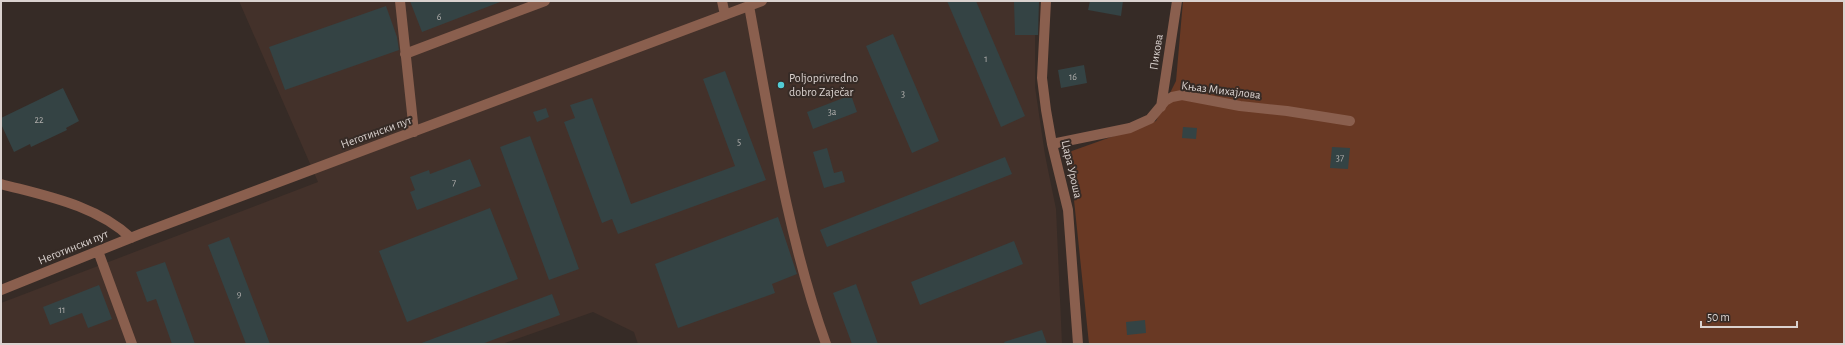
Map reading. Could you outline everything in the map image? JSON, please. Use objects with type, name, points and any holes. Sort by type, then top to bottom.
[{"type":"street","points":[[400,1],[414,132]]},
{"type":"street","points":[[405,54],[545,1]]},
{"type":"street","points":[[722,1],[725,15]]},
{"type":"street","name":"Неготински пут","points":[[1,290],[131,238],[762,1]]},
{"type":"street","name":"Цара Уроша","points":[[1046,1],[1042,78],[1052,144],[1068,210],[1078,344]]},
{"type":"street","name":"Пикова","points":[[1160,107],[1177,1]]},
{"type":"street","points":[[748,6],[786,198],[800,258],[826,344]]},
{"type":"street","name":"Књаз Михајлова","points":[[1052,144],[1130,128],[1150,119],[1165,101],[1172,97],[1182,95],[1240,106],[1287,111],[1350,121]]},
{"type":"street","points":[[1,184],[76,204],[119,228],[131,238]]},
{"type":"street","points":[[98,251],[132,344]]},
{"type":"shaded area","points":[[239,1],[1035,1],[1035,87],[1045,155],[1056,209],[1062,344],[638,344],[634,332],[593,312],[502,344],[1,344],[1,303],[318,182]]},
{"type":"shaded area","points":[[1183,1],[1844,1],[1844,344],[1089,344],[1069,152],[1156,121],[1176,81]]},
{"type":"building","points":[[410,1],[500,1],[500,2],[422,32]]},
{"type":"building","points":[[947,1],[976,1],[1025,116],[1001,127]]},
{"type":"building","points":[[1014,1],[1039,1],[1038,35],[1015,35]]},
{"type":"building","points":[[1090,1],[1123,1],[1121,16],[1088,10]]},
{"type":"building","points":[[386,6],[397,37],[399,50],[285,90],[269,47]]},
{"type":"building","points":[[893,34],[939,141],[912,153],[866,46]]},
{"type":"building","points":[[1084,65],[1087,83],[1061,88],[1058,70]]},
{"type":"building","points":[[725,71],[766,180],[618,234],[612,219],[602,223],[564,122],[575,118],[570,105],[592,98],[631,204],[735,166],[703,79]]},
{"type":"building","points":[[63,88],[79,121],[66,128],[67,130],[31,147],[30,144],[14,152],[1,124],[1,118]]},
{"type":"building","points":[[851,95],[857,112],[813,129],[807,112]]},
{"type":"building","points":[[546,108],[549,117],[537,122],[533,112]]},
{"type":"building","points":[[1183,127],[1197,128],[1196,139],[1182,138]]},
{"type":"building","points":[[530,136],[579,269],[549,280],[500,147]]},
{"type":"building","points":[[1332,147],[1350,148],[1348,169],[1330,168]]},
{"type":"building","points":[[827,148],[834,173],[842,171],[845,182],[824,188],[813,152]]},
{"type":"building","points":[[1005,157],[1012,174],[827,247],[820,230]]},
{"type":"building","points":[[470,159],[481,186],[417,210],[410,192],[415,190],[410,177],[429,170],[430,174]]},
{"type":"building","points":[[490,208],[518,279],[407,322],[379,251]]},
{"type":"building","points":[[778,217],[797,274],[772,284],[775,293],[678,328],[655,264]]},
{"type":"building","points":[[229,237],[270,344],[246,344],[208,245]]},
{"type":"building","points":[[1014,241],[1023,264],[920,305],[911,282]]},
{"type":"building","points":[[165,262],[195,344],[172,344],[156,299],[147,302],[136,272]]},
{"type":"building","points":[[856,284],[878,344],[852,344],[833,293]]},
{"type":"building","points":[[99,285],[112,319],[88,328],[82,313],[50,325],[43,307]]},
{"type":"building","points":[[552,294],[560,315],[482,344],[419,344]]},
{"type":"building","points":[[1145,320],[1146,333],[1127,335],[1126,322]]},
{"type":"building","points":[[1042,330],[1047,344],[1005,344],[1004,342]]},
{"type":"place","name":"Poljoprivredno dobro Zaječar","points":[[781,85]]}]
